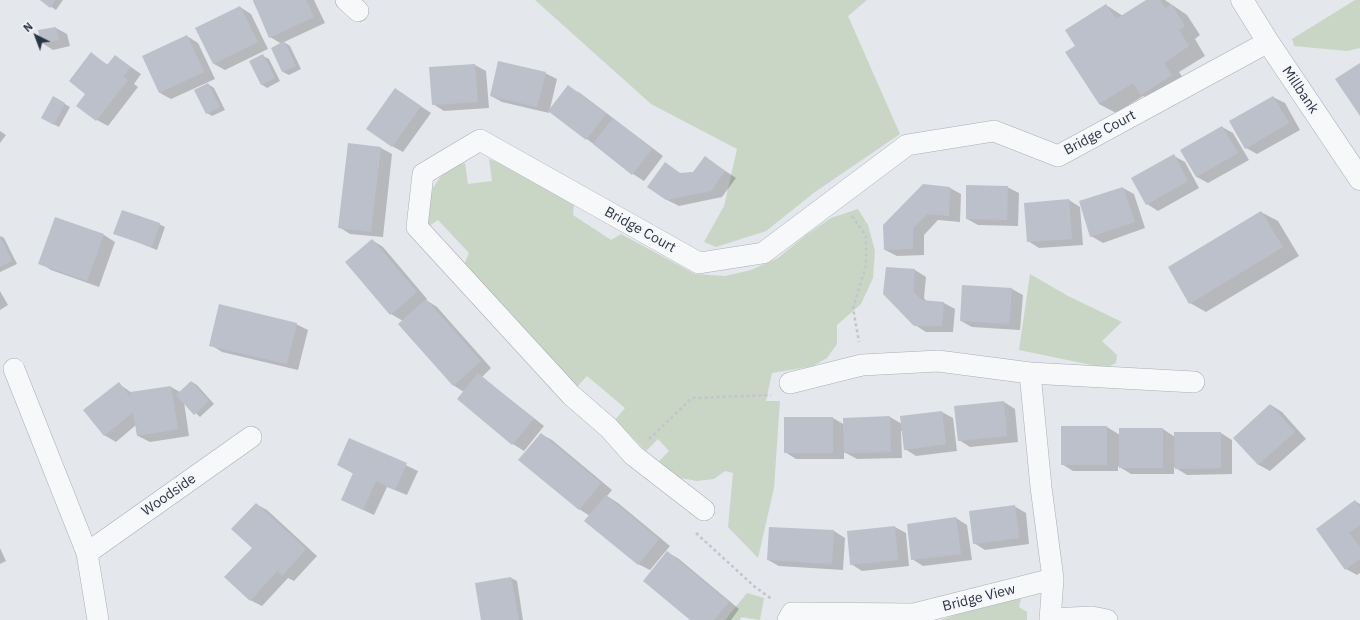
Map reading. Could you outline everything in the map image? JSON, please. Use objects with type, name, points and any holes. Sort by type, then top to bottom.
[{"type":"street","name":"Millbank","points":[[1242,0],[1268,42],[1360,179]]},
{"type":"street","name":"Bridge Court","points":[[704,510],[633,455],[609,428],[571,395],[417,227],[423,174],[480,140],[699,263],[763,253],[907,145],[994,131],[1058,156],[1268,42]]},
{"type":"street","points":[[790,383],[862,365],[938,361],[1030,373],[1194,382]]},
{"type":"street","points":[[14,369],[87,553],[98,620]]},
{"type":"street","points":[[1030,373],[1040,487],[1053,579],[1050,620],[1092,617],[1107,620]]},
{"type":"street","name":"Woodside","points":[[87,553],[251,437]]},
{"type":"street","name":"Bridge View","points":[[788,620],[792,613],[914,614],[1053,579]]},
{"type":"path","points":[[838,197],[866,236],[866,266],[853,308],[862,365]]},
{"type":"green space","points":[[535,0],[867,0],[848,16],[900,134],[815,192],[766,231],[716,247],[704,242],[724,206],[737,149],[651,104]]},
{"type":"green space","points":[[1355,0],[1360,0],[1360,48],[1347,51],[1294,46],[1292,39]]},
{"type":"green space","points":[[489,159],[512,168],[574,205],[573,215],[611,240],[621,234],[695,274],[725,276],[751,270],[778,258],[806,235],[831,218],[858,209],[868,225],[875,251],[873,278],[861,304],[837,325],[837,344],[827,358],[813,366],[772,373],[766,401],[780,401],[774,488],[758,558],[728,527],[733,473],[725,471],[714,479],[697,481],[669,476],[657,463],[669,451],[658,439],[646,451],[615,420],[625,408],[587,376],[577,387],[531,338],[513,315],[464,265],[469,253],[438,220],[429,226],[426,216],[433,188],[441,176],[454,166],[465,163],[468,184],[492,181]]},
{"type":"green space","points":[[1030,274],[1068,296],[1122,322],[1102,341],[1117,355],[1116,363],[1106,368],[1019,350]]},
{"type":"green space","points":[[747,593],[764,598],[760,620],[741,617],[740,620],[725,620]]},
{"type":"green space","points":[[1021,599],[1019,607],[1027,612],[1027,620],[941,620],[1001,600]]},
{"type":"building","points":[[40,0],[55,0],[50,8]]},
{"type":"building","points":[[253,0],[306,0],[314,17],[269,38]]},
{"type":"building","points":[[1146,0],[1160,0],[1165,8],[1171,4],[1185,26],[1179,30],[1189,46],[1164,63],[1172,75],[1141,95],[1133,83],[1099,104],[1065,52],[1075,46],[1065,30],[1106,4],[1116,19]]},
{"type":"building","points":[[240,6],[258,42],[213,64],[195,28]]},
{"type":"building","points":[[56,27],[59,40],[41,44],[38,30]]},
{"type":"building","points":[[187,35],[204,72],[159,93],[142,56]]},
{"type":"building","points":[[284,41],[296,66],[282,72],[271,48]]},
{"type":"building","points":[[91,52],[107,65],[115,55],[131,67],[123,77],[128,80],[96,121],[76,106],[85,94],[69,81]]},
{"type":"building","points":[[263,54],[275,78],[261,85],[249,61]]},
{"type":"building","points":[[498,61],[546,72],[537,107],[490,96]]},
{"type":"building","points":[[1360,63],[1360,116],[1335,79]]},
{"type":"building","points":[[475,64],[478,102],[432,105],[429,67]]},
{"type":"building","points":[[208,83],[220,107],[206,114],[194,90]]},
{"type":"building","points":[[568,85],[606,114],[586,140],[548,111]]},
{"type":"building","points":[[395,88],[421,106],[392,147],[366,129]]},
{"type":"building","points":[[53,96],[65,103],[54,125],[41,118]]},
{"type":"building","points":[[1273,96],[1289,123],[1245,149],[1229,121]]},
{"type":"building","points":[[613,118],[652,149],[632,175],[593,144]]},
{"type":"building","points":[[1222,126],[1238,153],[1196,177],[1180,150]]},
{"type":"building","points":[[348,143],[381,147],[371,232],[338,228]]},
{"type":"building","points":[[1174,154],[1188,181],[1146,205],[1131,178]]},
{"type":"building","points":[[705,156],[725,171],[711,191],[666,200],[647,187],[665,162],[680,173],[693,172]]},
{"type":"building","points":[[923,184],[950,187],[949,216],[927,214],[913,228],[913,249],[884,250],[883,225]]},
{"type":"building","points":[[966,185],[1008,186],[1007,220],[966,219]]},
{"type":"building","points":[[1123,187],[1135,222],[1090,237],[1079,201]]},
{"type":"building","points":[[1069,199],[1072,239],[1027,242],[1024,203]]},
{"type":"building","points":[[122,210],[160,223],[152,247],[113,234]]},
{"type":"building","points":[[1261,211],[1283,247],[1189,304],[1168,267]]},
{"type":"building","points":[[55,217],[104,234],[87,281],[38,264]]},
{"type":"building","points":[[0,236],[12,261],[0,267]]},
{"type":"building","points":[[372,239],[417,292],[390,315],[345,262]]},
{"type":"building","points":[[886,267],[915,269],[913,291],[922,300],[944,302],[942,326],[914,326],[883,294]]},
{"type":"building","points":[[962,285],[1012,288],[1009,324],[960,321]]},
{"type":"building","points":[[426,299],[481,361],[453,386],[398,324]]},
{"type":"building","points":[[219,304],[297,323],[287,364],[209,346]]},
{"type":"building","points":[[478,373],[534,419],[512,445],[457,399]]},
{"type":"building","points":[[191,381],[209,401],[194,415],[176,395]]},
{"type":"building","points":[[119,382],[131,398],[130,392],[171,386],[178,429],[137,436],[133,412],[104,436],[83,410]]},
{"type":"building","points":[[1004,401],[1007,436],[958,441],[954,406]]},
{"type":"building","points":[[1270,404],[1295,432],[1258,465],[1233,438]]},
{"type":"building","points":[[942,411],[946,444],[904,450],[900,416]]},
{"type":"building","points":[[890,416],[891,452],[844,453],[843,418]]},
{"type":"building","points":[[784,417],[833,417],[833,453],[784,453]]},
{"type":"building","points":[[1061,426],[1107,426],[1107,465],[1061,465]]},
{"type":"building","points":[[1119,428],[1163,428],[1163,468],[1119,468]]},
{"type":"building","points":[[1174,432],[1221,432],[1221,468],[1175,469]]},
{"type":"building","points":[[541,433],[601,483],[579,510],[518,460]]},
{"type":"building","points":[[349,438],[407,463],[395,490],[376,481],[363,510],[341,500],[353,473],[337,465]]},
{"type":"building","points":[[606,495],[659,539],[638,565],[584,521]]},
{"type":"building","points":[[1355,500],[1360,507],[1360,525],[1349,533],[1360,547],[1360,559],[1345,570],[1316,529]]},
{"type":"building","points":[[256,503],[306,549],[282,576],[277,571],[250,601],[224,577],[252,548],[231,529]]},
{"type":"building","points":[[1015,505],[1019,538],[973,544],[969,511]]},
{"type":"building","points":[[956,517],[961,554],[911,560],[907,524]]},
{"type":"building","points":[[895,526],[898,560],[850,565],[847,531]]},
{"type":"building","points":[[769,527],[834,530],[832,564],[767,560]]},
{"type":"building","points":[[667,551],[729,602],[714,620],[690,620],[643,581]]},
{"type":"building","points":[[511,577],[519,620],[481,620],[475,583]]}]
